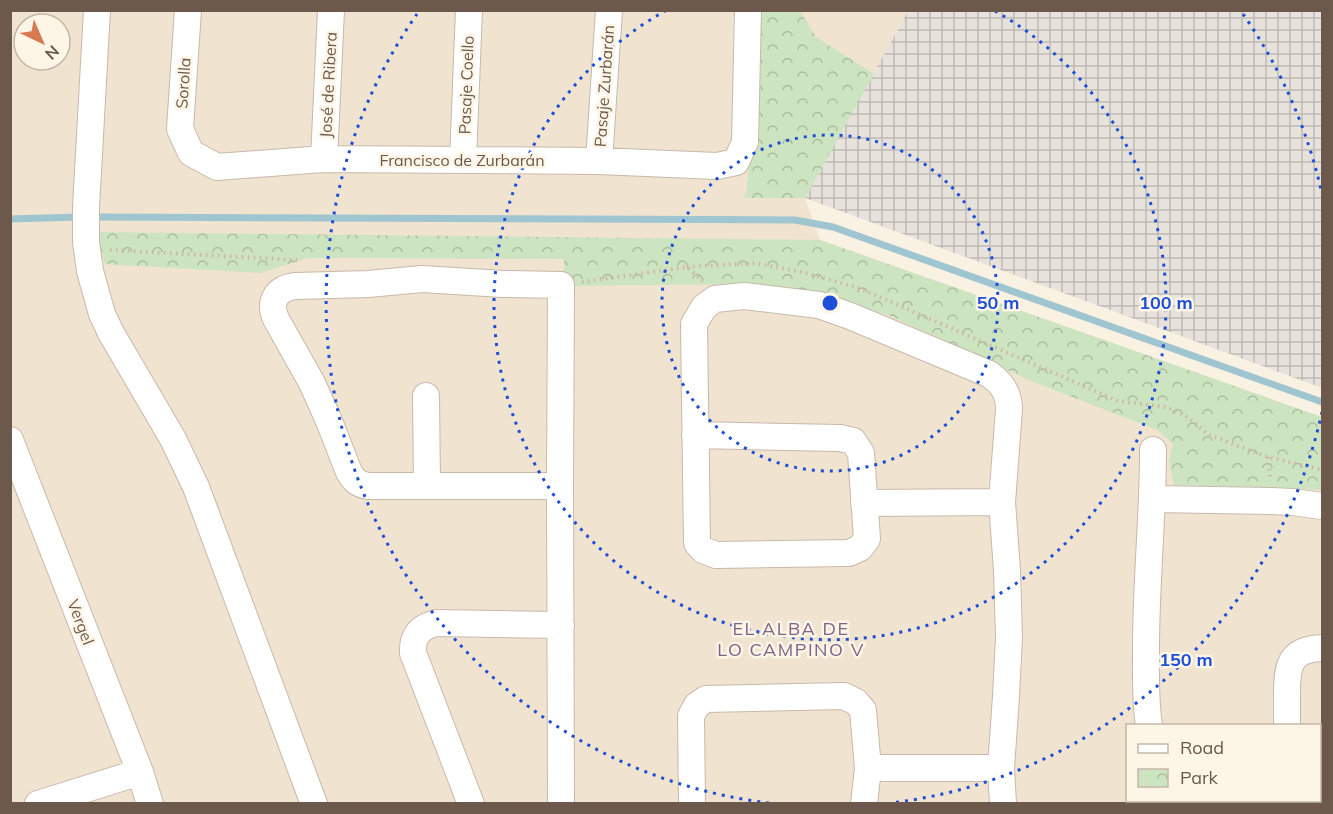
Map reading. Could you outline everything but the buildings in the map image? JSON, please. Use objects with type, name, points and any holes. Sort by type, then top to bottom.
[{"type":"street","points":[[97,10],[86,229],[90,271],[102,314],[111,333],[173,440],[196,487],[315,804]]},
{"type":"street","name":"Sorolla","points":[[188,10],[180,129],[190,153]]},
{"type":"street","name":"José de Ribera","points":[[324,159],[331,10]]},
{"type":"street","name":"Pasaje Coello","points":[[463,160],[469,10]]},
{"type":"street","name":"Pasaje Zurbarán","points":[[599,161],[609,10]]},
{"type":"street","name":"Francisco de Zurbarán","points":[[190,153],[217,167],[324,159],[599,161],[717,166],[736,162],[745,142],[748,10]]},
{"type":"street","points":[[560,486],[368,486],[358,484],[353,479],[312,383],[273,312],[276,296],[281,290],[296,286],[368,284],[422,279],[503,285],[561,285],[561,804]]},
{"type":"street","points":[[695,435],[840,438],[853,441],[861,453],[867,539],[860,548],[849,554],[716,555],[702,550],[697,543],[695,435],[694,324],[704,307],[715,299],[744,296],[819,305],[989,374],[998,380],[1009,402],[1002,502],[1009,637],[1001,768],[1003,804]]},
{"type":"street","points":[[426,396],[428,485]]},
{"type":"street","name":"Vergel","points":[[10,440],[140,772],[150,804]]},
{"type":"street","points":[[1149,724],[1146,693],[1146,604],[1153,500],[1153,450]]},
{"type":"street","points":[[1153,500],[1271,501],[1323,506]]},
{"type":"street","points":[[864,503],[1002,502]]},
{"type":"street","points":[[471,804],[414,652],[414,639],[417,633],[437,623],[561,625]]},
{"type":"street","points":[[1287,724],[1287,676],[1290,663],[1300,653],[1323,648]]},
{"type":"street","points":[[693,804],[691,716],[697,705],[706,699],[844,696],[856,702],[863,710],[868,768],[864,804]]},
{"type":"street","points":[[868,768],[1001,768]]},
{"type":"street","points":[[38,804],[140,772]]},
{"type":"path","points":[[86,229],[299,261]]},
{"type":"path","points":[[561,285],[687,267],[755,262],[806,273],[859,288],[1118,401],[1166,407],[1186,416],[1209,435],[1268,457],[1323,470]]},
{"type":"path","points":[[687,267],[705,282],[715,299]]},
{"type":"shaded area","points":[[10,11],[908,11],[805,198],[820,240],[1322,417],[1322,803],[11,803]]},
{"type":"shaded area","points":[[908,11],[1322,11],[1322,388],[805,198]]},
{"type":"green space","points":[[761,11],[800,11],[816,37],[874,74],[805,198],[744,198],[747,188]]},
{"type":"green space","points":[[96,232],[820,240],[1322,417],[1322,490],[1174,485],[1169,462],[1173,444],[1157,430],[1031,381],[886,314],[753,284],[564,286],[564,259],[308,258],[260,273],[105,264]]},
{"type":"waterway","points":[[10,219],[80,217]]},
{"type":"waterway","points":[[91,217],[795,220],[833,227],[1322,402]]},
{"type":"district","name":"EL ALBA DE LO CAMPINO V","points":[[791,639]]}]
